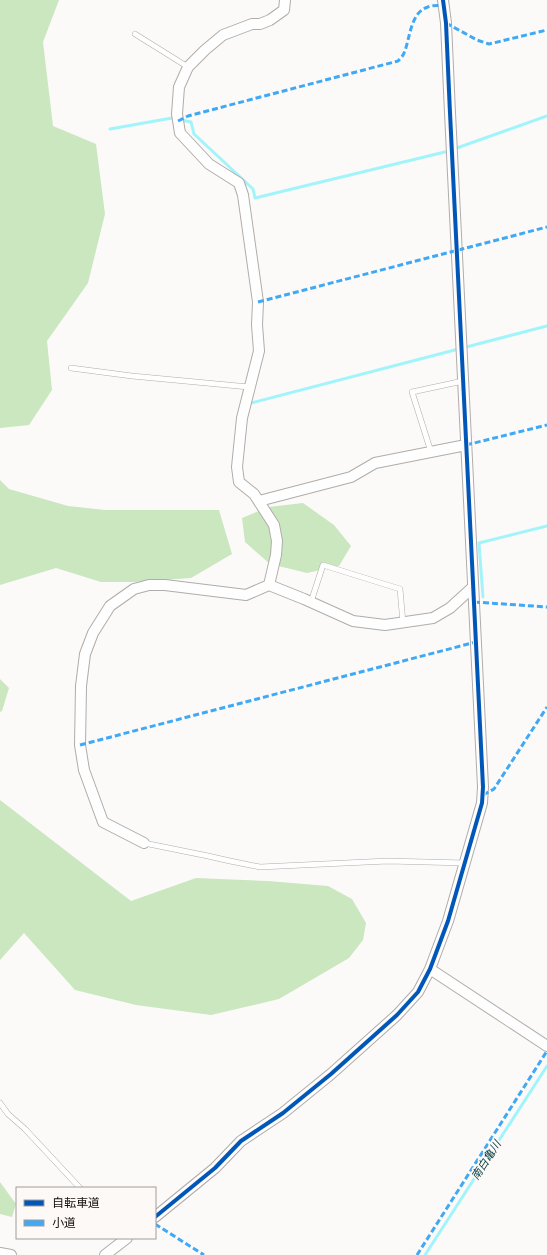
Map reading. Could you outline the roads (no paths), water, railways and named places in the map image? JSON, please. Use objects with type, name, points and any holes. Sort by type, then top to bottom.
[{"type":"street","points":[[269,585],[276,555],[277,541],[274,525],[254,494],[239,482],[237,467],[242,418],[259,351],[257,325],[258,302],[243,195],[239,183],[209,164],[180,133],[177,114],[179,87],[188,67],[204,50],[222,35],[252,24],[260,24],[270,20],[284,10],[285,0]]},
{"type":"street","points":[[156,1216],[215,1168],[241,1141],[289,1108],[331,1074],[397,1015],[418,992],[430,969],[448,921],[482,803],[483,788],[446,23],[443,0]]},
{"type":"street","points":[[259,501],[351,478],[375,463],[466,445]]},
{"type":"street","points":[[144,843],[103,822],[84,770],[80,745],[81,686],[85,654],[93,633],[110,606],[134,589],[149,585],[165,584],[246,595],[269,585],[353,621],[385,625],[433,618],[450,608],[473,587]]},
{"type":"street","points":[[430,969],[547,1046]]},
{"type":"street","points":[[105,1255],[125,1239]]},
{"type":"street","points":[[0,1253],[12,1255]]},
{"type":"lane","points":[[135,34],[188,67]]},
{"type":"lane","points":[[72,368],[132,376],[249,387]]},
{"type":"lane","points":[[431,452],[412,392],[463,381]]},
{"type":"lane","points":[[311,602],[323,565],[400,589],[403,623]]},
{"type":"lane","points":[[144,843],[260,867],[388,861],[465,862]]},
{"type":"lane","points":[[0,1103],[8,1114],[25,1129],[79,1187]]},
{"type":"waterway","points":[[454,149],[547,116]]},
{"type":"waterway","points":[[110,129],[172,118],[191,122],[194,134],[253,189],[255,198],[449,151]]},
{"type":"waterway","points":[[251,403],[547,326]]},
{"type":"waterway","points":[[483,597],[479,543],[547,526]]},
{"type":"waterway","name":"南白亀川","points":[[425,1255],[547,1066]]}]
